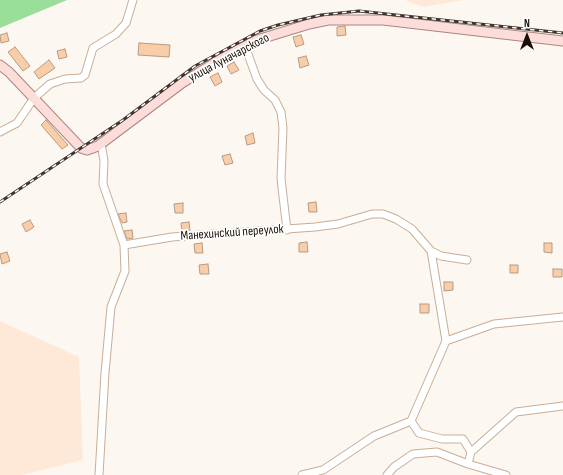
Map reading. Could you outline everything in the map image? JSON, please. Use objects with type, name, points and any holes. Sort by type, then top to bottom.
[{"type":"main road","name":"улица Луначарского","points":[[34,98],[82,148],[93,149],[182,83],[245,46],[288,29],[309,24],[328,20],[358,19],[424,24],[563,41]]},
{"type":"main road","points":[[0,65],[34,98]]},
{"type":"street","points":[[0,132],[17,123],[34,98],[56,81],[81,78],[85,75],[93,48],[116,34],[126,23],[133,0]]},
{"type":"street","points":[[245,46],[257,79],[264,90],[275,100],[281,112],[283,128],[281,179],[288,230]]},
{"type":"street","points":[[99,475],[105,373],[111,307],[125,271],[124,245],[103,184],[104,161],[101,143]]},
{"type":"street","name":"Манехинский переулок","points":[[124,245],[172,237],[288,230],[338,224],[372,214],[383,214],[396,219],[412,229],[431,251]]},
{"type":"street","points":[[431,251],[441,256],[467,260]]},
{"type":"street","points":[[302,475],[323,470],[374,436],[411,421],[446,340],[431,251]]},
{"type":"street","points":[[446,340],[494,324],[563,317]]},
{"type":"street","points":[[468,464],[471,452],[516,412],[563,406]]},
{"type":"street","points":[[411,421],[419,433],[442,439],[463,439],[471,452]]},
{"type":"street","points":[[387,475],[394,467],[413,454],[437,452],[468,464],[506,475]]},
{"type":"shaded area","points":[[405,0],[463,0],[423,7]]},
{"type":"shaded area","points":[[0,321],[79,357],[83,460],[22,475],[0,475]]},
{"type":"green space","points":[[0,0],[67,0],[0,28]]},
{"type":"building","points":[[345,26],[346,35],[337,36],[337,27]]},
{"type":"building","points":[[7,33],[9,41],[1,43],[0,35]]},
{"type":"building","points":[[301,35],[304,44],[296,47],[293,37]]},
{"type":"building","points":[[139,43],[170,45],[169,57],[138,55]]},
{"type":"building","points":[[15,47],[30,66],[23,71],[8,52]]},
{"type":"building","points":[[65,49],[67,57],[59,59],[57,51]]},
{"type":"building","points":[[306,56],[309,65],[300,68],[298,58]]},
{"type":"building","points":[[49,60],[55,68],[39,79],[34,72]]},
{"type":"building","points":[[234,62],[239,70],[231,74],[227,66]]},
{"type":"building","points":[[218,73],[222,82],[215,86],[210,77]]},
{"type":"building","points":[[46,120],[68,145],[62,149],[41,125]]},
{"type":"building","points":[[253,133],[255,143],[247,145],[245,136]]},
{"type":"building","points":[[230,154],[233,163],[225,165],[222,156]]},
{"type":"building","points":[[316,202],[317,212],[309,212],[308,203]]},
{"type":"building","points":[[183,203],[183,213],[175,213],[174,204]]},
{"type":"building","points":[[126,213],[127,222],[122,223],[118,214]]},
{"type":"building","points":[[30,220],[34,227],[26,232],[22,224]]},
{"type":"building","points":[[189,222],[190,231],[182,231],[181,223]]},
{"type":"building","points":[[132,230],[133,238],[127,239],[124,231]]},
{"type":"building","points":[[307,242],[308,252],[299,252],[299,243]]},
{"type":"building","points":[[202,243],[203,253],[195,253],[194,244]]},
{"type":"building","points":[[544,243],[552,243],[552,253],[544,252]]},
{"type":"building","points":[[7,252],[10,261],[2,264],[0,254]]},
{"type":"building","points":[[208,264],[209,274],[200,274],[199,265]]},
{"type":"building","points":[[510,265],[518,265],[518,273],[510,273]]},
{"type":"building","points":[[553,269],[562,269],[562,277],[553,277]]},
{"type":"building","points":[[444,282],[453,282],[453,290],[444,291]]},
{"type":"building","points":[[420,304],[429,304],[429,313],[420,313]]},
{"type":"railway","points":[[0,202],[123,120],[195,66],[260,31],[278,25],[321,15],[359,11],[563,33]]}]
